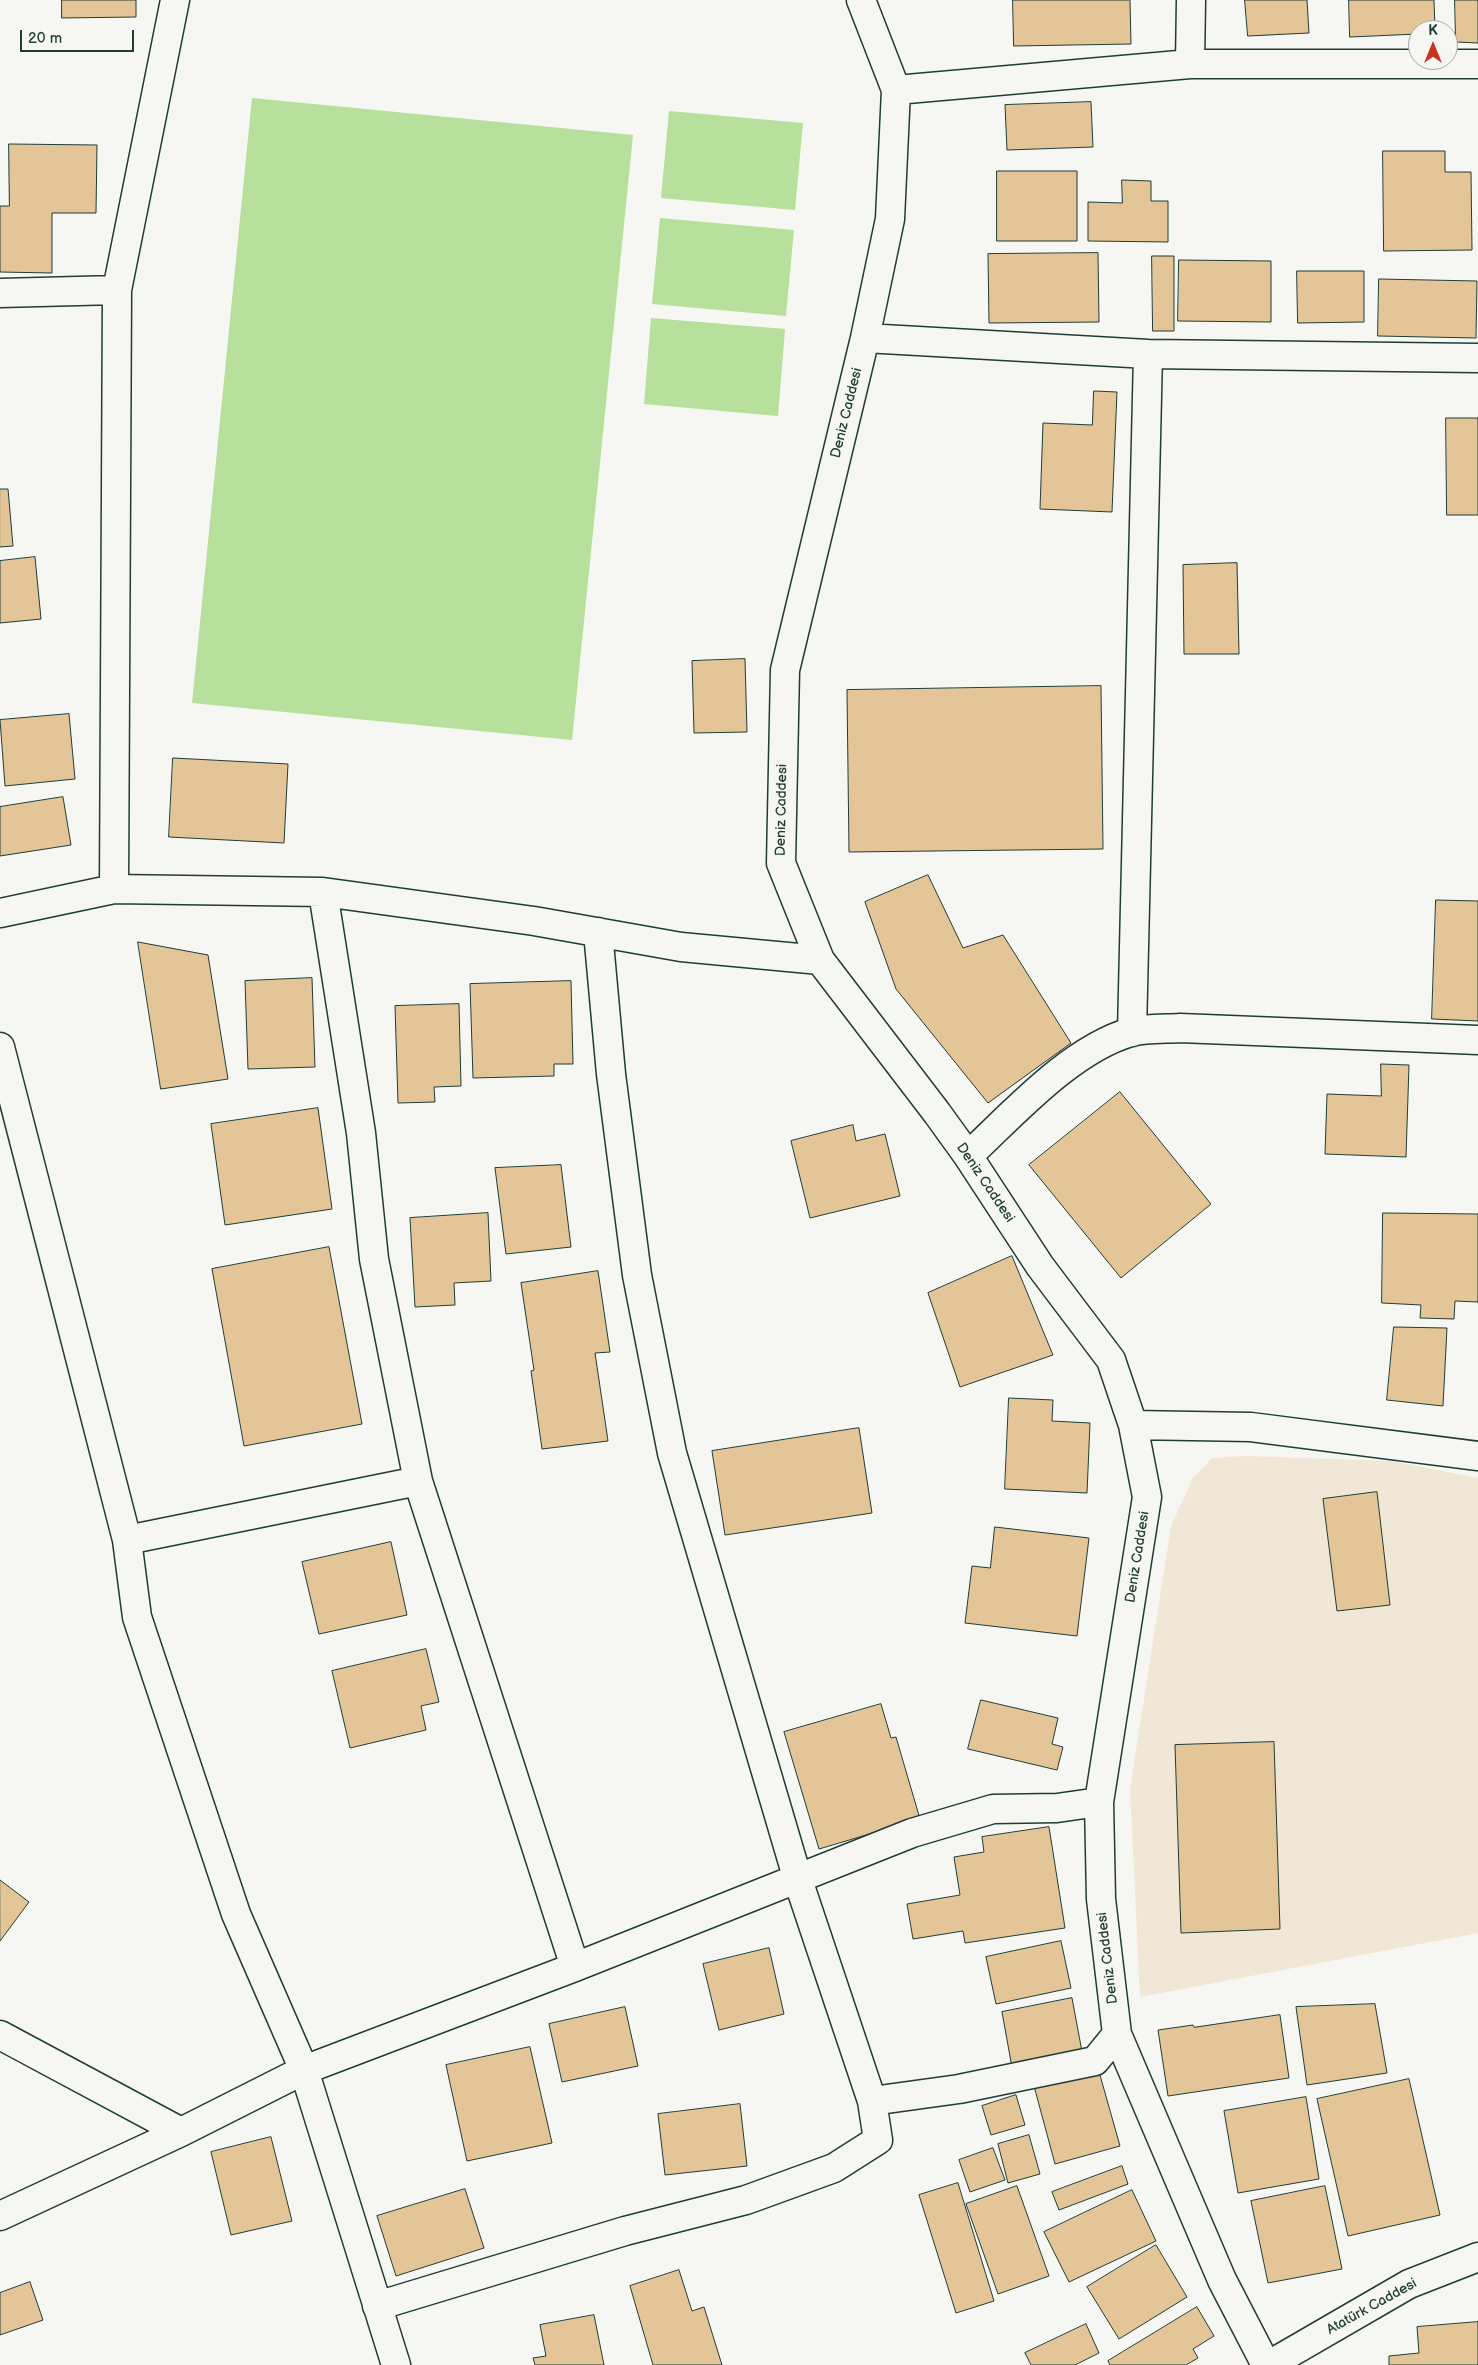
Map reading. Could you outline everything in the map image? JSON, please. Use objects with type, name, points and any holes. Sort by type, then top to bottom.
[{"type":"street","points":[[114,888],[117,290],[175,0]]},
{"type":"street","name":"Deniz Caddesi","points":[[861,0],[896,90],[890,219],[865,338],[785,670],[781,863],[820,960],[968,1156],[1040,1266],[1111,1360],[1133,1425],[1147,1497],[1099,1802],[1101,1899],[1117,2034],[1222,2280],[1268,2365]]},
{"type":"street","points":[[1190,64],[1191,0]]},
{"type":"street","points":[[896,90],[1190,64],[1478,64]]},
{"type":"street","points":[[0,293],[117,290]]},
{"type":"street","points":[[865,338],[1148,354],[1478,358]]},
{"type":"street","points":[[1132,1032],[1148,354]]},
{"type":"street","points":[[0,913],[114,888],[323,892],[534,921],[681,947],[820,960]]},
{"type":"street","points":[[323,892],[360,1133],[374,1259],[418,1481],[575,1967]]},
{"type":"street","points":[[377,2306],[625,2231],[746,2200],[834,2168],[878,2140],[872,2101],[798,1880],[672,1453],[637,1275],[611,1074],[598,932]]},
{"type":"street","points":[[968,1156],[1035,1092],[1094,1048],[1132,1032],[1180,1028],[1478,1040]]},
{"type":"street","points":[[0,1047],[127,1540],[137,1617],[236,1914],[304,2070],[396,2365]]},
{"type":"street","points":[[1133,1425],[1251,1427],[1478,1456]]},
{"type":"street","points":[[127,1540],[418,1481]]},
{"type":"street","points":[[0,2216],[181,2132],[304,2070],[575,1967],[798,1880],[912,1833],[993,1809],[1057,1808],[1099,1802]]},
{"type":"street","points":[[872,2101],[959,2089],[1095,2061],[1117,2034]]},
{"type":"street","points":[[0,2035],[181,2132]]},
{"type":"street","name":"Atatürk Caddesi","points":[[1268,2365],[1408,2284],[1478,2258]]},
{"type":"shaded area","points":[[1247,1456],[1391,1461],[1478,1478],[1478,1933],[1140,1997],[1130,1789],[1171,1526],[1193,1478],[1212,1458]]},
{"type":"green space","points":[[252,98],[633,135],[572,740],[192,703]]},
{"type":"green space","points":[[669,111],[803,123],[795,210],[661,198]]},
{"type":"green space","points":[[660,218],[794,230],[786,316],[652,304]]},
{"type":"green space","points":[[651,318],[785,329],[778,416],[644,404]]},
{"type":"building","points":[[62,0],[136,0],[136,17],[62,18]]},
{"type":"building","points":[[1013,0],[1130,0],[1131,44],[1014,46]]},
{"type":"building","points":[[1245,0],[1307,0],[1309,33],[1248,36]]},
{"type":"building","points":[[1349,0],[1434,0],[1435,20],[1408,20],[1408,34],[1350,37]]},
{"type":"building","points":[[1455,0],[1478,0],[1478,43],[1458,42],[1458,20],[1455,20]]},
{"type":"building","points":[[1091,102],[1093,147],[1007,150],[1005,105]]},
{"type":"building","points":[[9,144],[97,145],[96,213],[52,213],[52,273],[0,272],[0,206],[9,206]]},
{"type":"building","points":[[1383,151],[1445,151],[1445,172],[1471,172],[1472,250],[1384,251]]},
{"type":"building","points":[[997,171],[1077,171],[1077,241],[997,241]]},
{"type":"building","points":[[1122,180],[1151,181],[1151,201],[1168,201],[1168,242],[1088,241],[1088,202],[1122,203]]},
{"type":"building","points":[[1098,253],[1099,322],[989,323],[988,254]]},
{"type":"building","points":[[1152,256],[1174,256],[1174,331],[1153,331]]},
{"type":"building","points":[[1179,260],[1271,261],[1271,322],[1178,321]]},
{"type":"building","points":[[1297,271],[1364,271],[1364,322],[1298,323]]},
{"type":"building","points":[[1379,279],[1477,281],[1476,338],[1378,336]]},
{"type":"building","points":[[1094,391],[1117,392],[1112,512],[1040,509],[1043,423],[1092,425]]},
{"type":"building","points":[[1446,418],[1478,418],[1478,515],[1447,515]]},
{"type":"building","points":[[0,489],[8,489],[13,546],[0,547]]},
{"type":"building","points":[[35,557],[41,619],[0,623],[0,561]]},
{"type":"building","points":[[1237,563],[1239,654],[1184,654],[1183,565]]},
{"type":"building","points":[[745,659],[747,732],[694,733],[692,661]]},
{"type":"building","points":[[1101,686],[1103,849],[849,852],[847,690]]},
{"type":"building","points":[[69,714],[75,779],[5,786],[0,720]]},
{"type":"building","points":[[173,758],[288,764],[284,843],[169,837]]},
{"type":"building","points":[[63,797],[71,845],[0,856],[0,807]]},
{"type":"building","points":[[928,875],[963,948],[1003,935],[1071,1043],[988,1103],[896,989],[865,902]]},
{"type":"building","points":[[1436,900],[1478,901],[1478,1021],[1432,1019]]},
{"type":"building","points":[[138,942],[208,955],[228,1079],[161,1089]]},
{"type":"building","points":[[312,978],[315,1067],[248,1069],[245,981]]},
{"type":"building","points":[[571,981],[573,1064],[554,1064],[554,1076],[473,1078],[470,984]]},
{"type":"building","points":[[459,1004],[461,1086],[434,1087],[435,1102],[398,1103],[395,1006]]},
{"type":"building","points":[[1381,1064],[1409,1065],[1406,1157],[1325,1154],[1327,1094],[1381,1096]]},
{"type":"building","points":[[1120,1092],[1211,1204],[1121,1278],[1029,1165]]},
{"type":"building","points":[[318,1108],[332,1209],[225,1225],[211,1124]]},
{"type":"building","points":[[853,1125],[856,1141],[885,1134],[900,1196],[810,1218],[791,1141]]},
{"type":"building","points":[[561,1165],[571,1247],[506,1254],[495,1168]]},
{"type":"building","points":[[488,1213],[491,1281],[454,1283],[455,1305],[415,1307],[410,1218]]},
{"type":"building","points":[[1383,1213],[1478,1214],[1478,1302],[1455,1301],[1454,1319],[1420,1318],[1421,1305],[1382,1303]]},
{"type":"building","points":[[329,1247],[362,1424],[244,1446],[212,1269]]},
{"type":"building","points":[[1012,1256],[1053,1355],[960,1387],[928,1293]]},
{"type":"building","points":[[598,1271],[610,1352],[595,1353],[608,1441],[542,1449],[531,1371],[534,1370],[521,1283]]},
{"type":"building","points":[[1394,1327],[1447,1328],[1443,1406],[1387,1400]]},
{"type":"building","points":[[1009,1398],[1053,1400],[1052,1421],[1090,1423],[1087,1493],[1005,1489]]},
{"type":"building","points":[[859,1428],[872,1513],[725,1535],[712,1451]]},
{"type":"building","points":[[1377,1492],[1390,1605],[1337,1611],[1323,1499]]},
{"type":"building","points":[[995,1527],[1089,1538],[1077,1636],[965,1623],[972,1566],[990,1568]]},
{"type":"building","points":[[391,1542],[407,1615],[319,1634],[302,1562]]},
{"type":"building","points":[[426,1649],[439,1702],[421,1706],[426,1730],[350,1748],[332,1671]]},
{"type":"building","points":[[981,1700],[1058,1718],[1052,1744],[1063,1747],[1057,1770],[968,1749]]},
{"type":"building","points":[[881,1704],[891,1738],[896,1737],[920,1819],[819,1849],[784,1732]]},
{"type":"building","points":[[1274,1742],[1280,1929],[1181,1933],[1175,1745]]},
{"type":"building","points":[[1049,1827],[1065,1928],[965,1943],[963,1931],[913,1939],[907,1904],[960,1895],[954,1857],[984,1852],[982,1837]]},
{"type":"building","points":[[0,1880],[29,1902],[0,1941]]},
{"type":"building","points":[[1061,1941],[1071,1988],[996,2004],[986,1957]]},
{"type":"building","points":[[769,1948],[784,2014],[719,2030],[703,1964]]},
{"type":"building","points":[[1072,1998],[1083,2057],[1013,2073],[1002,2012]]},
{"type":"building","points":[[1375,2004],[1387,2073],[1307,2085],[1296,2007]]},
{"type":"building","points":[[625,2007],[638,2066],[562,2082],[549,2024]]},
{"type":"building","points":[[1280,2015],[1289,2078],[1168,2096],[1158,2030]]},
{"type":"building","points":[[530,2047],[552,2143],[467,2161],[446,2065]]},
{"type":"building","points":[[1098,2068],[1120,2146],[1055,2164],[1034,2086]]},
{"type":"building","points":[[1409,2079],[1440,2215],[1348,2236],[1317,2099]]},
{"type":"building","points":[[1016,2095],[1025,2125],[991,2135],[982,2106]]},
{"type":"building","points":[[1306,2097],[1319,2179],[1238,2193],[1224,2111]]},
{"type":"building","points":[[740,2104],[747,2166],[665,2175],[658,2114]]},
{"type":"building","points":[[1029,2135],[1040,2174],[1008,2183],[998,2144]]},
{"type":"building","points":[[271,2137],[292,2221],[231,2235],[211,2152]]},
{"type":"building","points":[[993,2148],[1005,2180],[970,2192],[959,2160]]},
{"type":"building","points":[[1122,2166],[1128,2184],[1059,2210],[1052,2192]]},
{"type":"building","points":[[958,2183],[994,2301],[956,2313],[919,2195]]},
{"type":"building","points":[[1017,2186],[1049,2276],[998,2294],[966,2204]]},
{"type":"building","points":[[1325,2186],[1342,2269],[1268,2283],[1251,2201]]},
{"type":"building","points":[[465,2189],[484,2248],[396,2276],[377,2216]]},
{"type":"building","points":[[1132,2190],[1156,2241],[1069,2282],[1044,2232]]},
{"type":"building","points":[[1156,2245],[1187,2297],[1119,2339],[1087,2287]]},
{"type":"building","points":[[679,2270],[692,2311],[704,2307],[722,2365],[653,2365],[630,2286]]},
{"type":"building","points":[[30,2282],[43,2320],[0,2335],[0,2293]]},
{"type":"building","points":[[1197,2307],[1214,2336],[1193,2349],[1198,2358],[1186,2365],[1110,2365],[1108,2361]]},
{"type":"building","points":[[594,2315],[604,2365],[535,2365],[533,2358],[546,2356],[540,2325]]},
{"type":"building","points":[[1478,2322],[1478,2365],[1389,2365],[1389,2356],[1419,2353],[1417,2327]]},
{"type":"building","points":[[1086,2324],[1099,2353],[1075,2365],[1031,2365],[1025,2353]]}]
